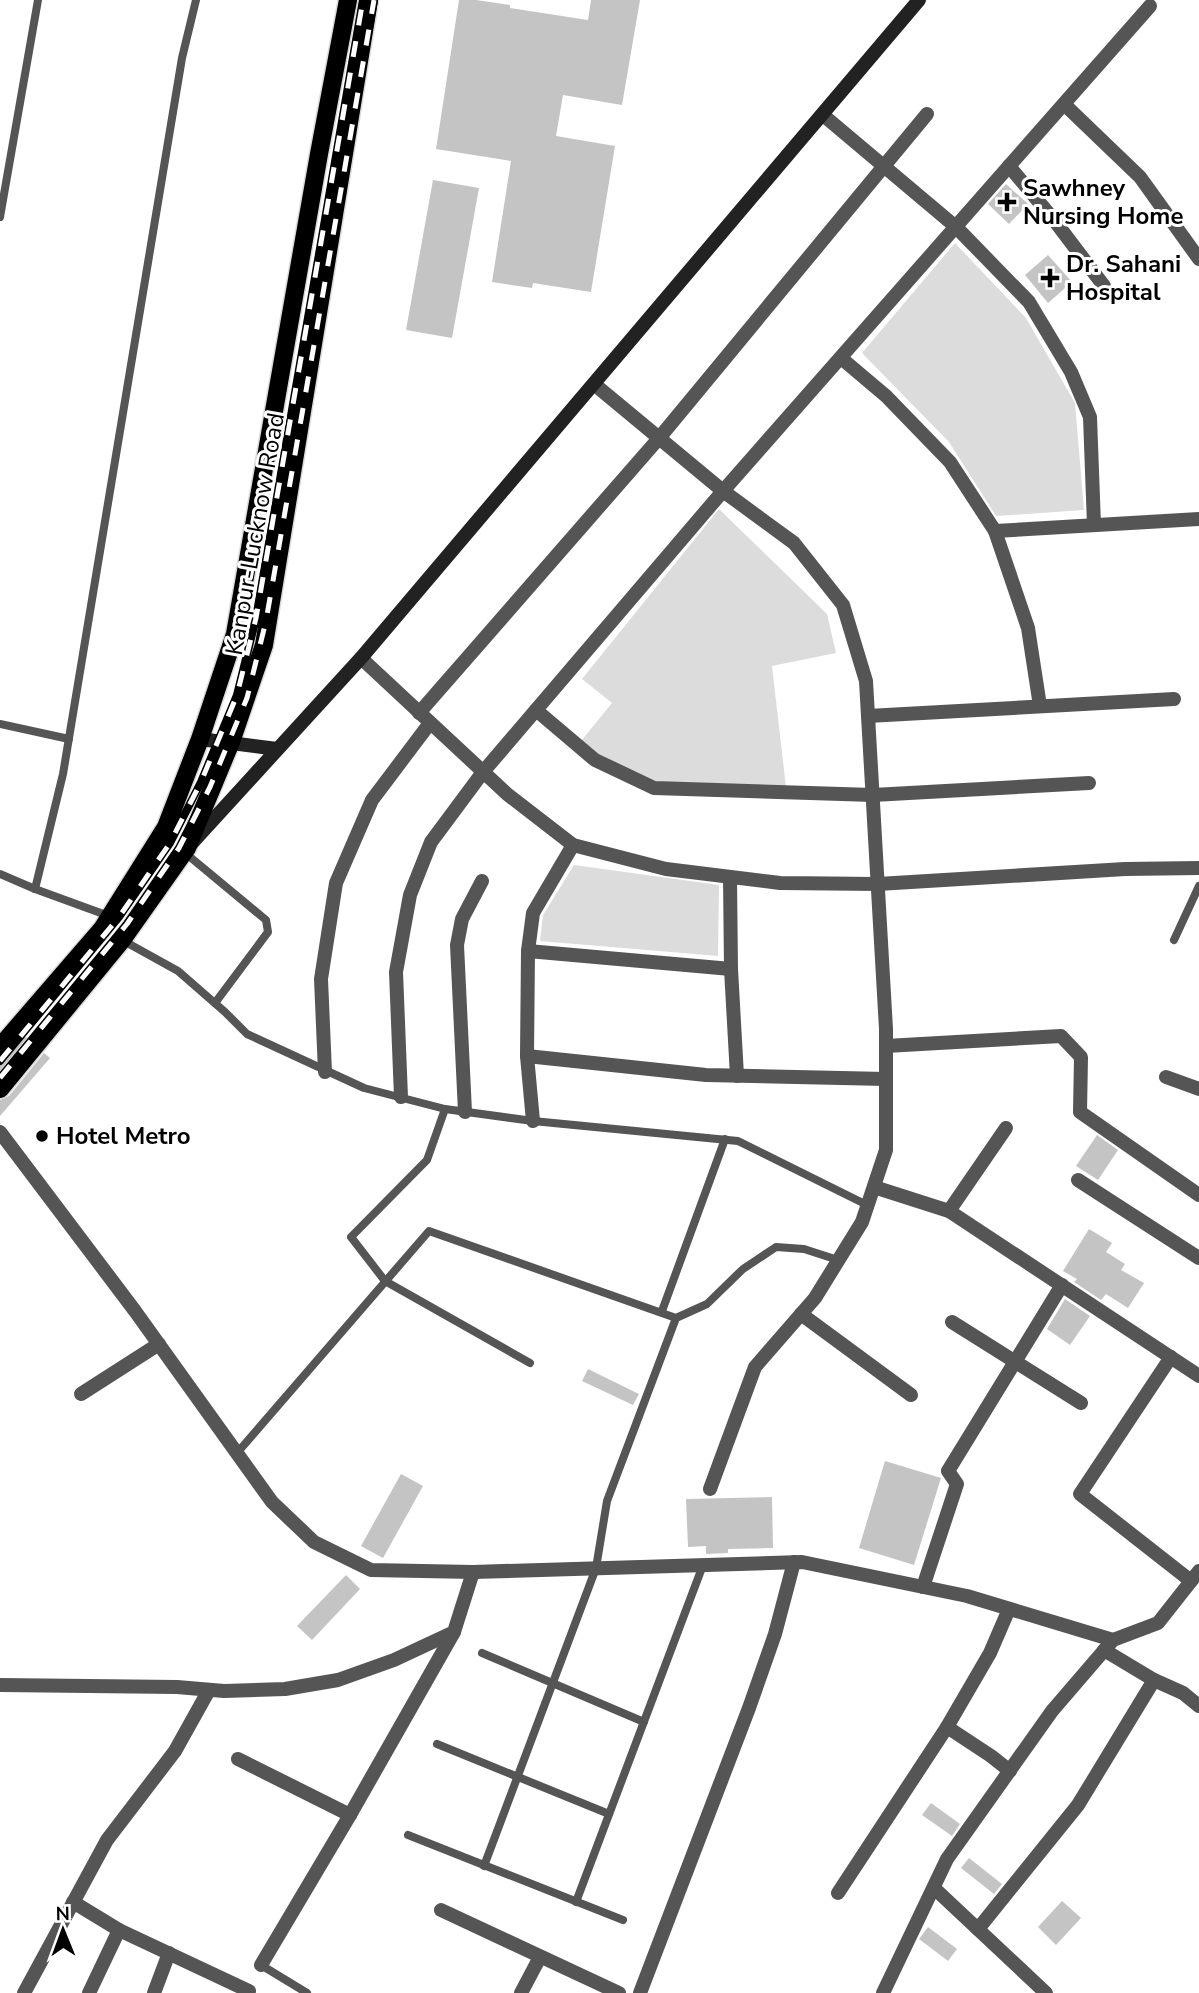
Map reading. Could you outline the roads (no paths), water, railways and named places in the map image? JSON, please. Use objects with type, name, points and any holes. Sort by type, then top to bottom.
[{"type":"main road","name":"Kanpur-Lucknow Road","points":[[0,1047],[102,929],[166,827],[235,634],[348,0]]},
{"type":"main road","name":"Kanpur-Lucknow Road","points":[[0,1088],[122,940],[186,850],[231,742],[264,645],[369,0]]},
{"type":"main road","points":[[186,850],[361,658],[919,0]]},
{"type":"main road","points":[[200,738],[277,749]]},
{"type":"street","points":[[401,1097],[396,972],[410,895],[430,842],[483,772],[723,491],[1150,6]]},
{"type":"street","points":[[1064,104],[1140,177],[1199,259]]},
{"type":"street","points":[[325,1072],[321,979],[336,883],[372,800],[425,718],[927,114]]},
{"type":"street","points":[[823,116],[956,227],[1028,302],[1071,372],[1090,417],[1094,525]]},
{"type":"street","points":[[1009,166],[1104,286]]},
{"type":"street","points":[[841,358],[886,396],[950,463],[995,531],[1028,628],[1040,706]]},
{"type":"street","points":[[594,384],[723,491],[794,543],[843,605],[866,681],[886,1046],[886,1150],[862,1222],[815,1298],[755,1367],[710,1489]]},
{"type":"street","points":[[995,531],[1199,519]]},
{"type":"street","points":[[361,658],[507,794],[573,845],[666,869],[780,883],[878,884],[1125,869],[1199,868]]},
{"type":"street","points":[[868,716],[1174,699]]},
{"type":"street","points":[[536,710],[595,760],[654,788],[873,795],[1089,783]]},
{"type":"street","points":[[533,1121],[527,1056],[528,951],[533,913],[573,845]]},
{"type":"street","points":[[730,878],[737,1076]]},
{"type":"street","points":[[466,1112],[457,945],[462,919],[482,881]]},
{"type":"street","points":[[528,951],[732,969]]},
{"type":"street","points":[[886,1046],[1061,1036],[1081,1057],[1080,1112],[1199,1195]]},
{"type":"street","points":[[527,1056],[737,1076],[886,1079]]},
{"type":"street","points":[[1166,1077],[1199,1089]]},
{"type":"street","points":[[950,1211],[1006,1128]]},
{"type":"street","points":[[0,1132],[159,1344],[272,1502],[314,1542],[359,1565],[371,1570],[473,1572],[802,1562],[967,1596],[1009,1609],[1108,1645],[1154,1680],[1183,1693],[1199,1706]]},
{"type":"street","points":[[1078,1180],[1199,1258]]},
{"type":"street","points":[[874,1187],[950,1211],[1199,1376]]},
{"type":"street","points":[[923,1587],[957,1484],[948,1471],[1062,1285]]},
{"type":"street","points":[[801,1314],[911,1395]]},
{"type":"street","points":[[952,1322],[1081,1403]]},
{"type":"street","points":[[81,1394],[159,1344]]},
{"type":"street","points":[[883,1993],[947,1859],[1052,1711],[1108,1645],[1158,1623],[1195,1576],[1080,1494],[1171,1357]]},
{"type":"street","points":[[640,1993],[749,1708],[775,1634],[794,1562]]},
{"type":"street","points":[[261,1965],[454,1632],[473,1572]]},
{"type":"street","points":[[838,1894],[947,1727],[990,1653],[1009,1609]]},
{"type":"street","points":[[0,1685],[177,1687],[224,1691],[285,1689],[338,1680],[394,1660],[454,1632]]},
{"type":"street","points":[[978,1929],[1078,1805],[1154,1680]]},
{"type":"street","points":[[24,1993],[107,1840],[175,1751],[209,1690]]},
{"type":"street","points":[[947,1727],[1010,1771]]},
{"type":"street","points":[[238,1759],[350,1815]]},
{"type":"street","points":[[934,1888],[1046,1993]]},
{"type":"street","points":[[73,1902],[119,1930],[249,1991],[248,1993]]},
{"type":"street","points":[[441,1910],[619,1993]]},
{"type":"street","points":[[89,1993],[119,1930]]},
{"type":"street","points":[[154,1993],[169,1953]]},
{"type":"street","points":[[521,1993],[540,1957]]},
{"type":"lane","points":[[0,217],[37,0]]},
{"type":"lane","points":[[35,889],[63,774],[182,58],[196,0]]},
{"type":"lane","points":[[0,724],[69,739]]},
{"type":"lane","points":[[186,850],[266,920],[268,932],[215,1003]]},
{"type":"lane","points":[[0,874],[109,916]]},
{"type":"lane","points":[[1174,940],[1199,886]]},
{"type":"lane","points":[[122,940],[178,971],[247,1034],[364,1088],[445,1110],[738,1141],[867,1205]]},
{"type":"lane","points":[[445,1110],[427,1160],[351,1237],[385,1281],[530,1363]]},
{"type":"lane","points":[[662,1311],[725,1139]]},
{"type":"lane","points":[[237,1453],[429,1231],[677,1318]]},
{"type":"lane","points":[[484,1866],[596,1568],[607,1501],[677,1318],[707,1304],[743,1269],[776,1247],[804,1249],[838,1260]]},
{"type":"lane","points":[[576,1902],[703,1565]]},
{"type":"lane","points":[[482,1653],[644,1722]]},
{"type":"lane","points":[[438,1744],[609,1814]]},
{"type":"lane","points":[[408,1835],[623,1920]]},
{"type":"lane","points":[[261,1965],[307,1993]]},
{"type":"railway","points":[[0,1061],[119,917],[170,843],[201,782],[237,695],[256,618],[363,0]]},
{"type":"railway","points":[[0,1078],[127,924],[179,848],[210,787],[247,698],[266,621],[374,0]]},
{"type":"place","name":"Sawhney Nursing Home","points":[[1007,202]]},
{"type":"place","name":"Dr. Sahani Hospital","points":[[1050,278]]},
{"type":"place","name":"Hotel Metro","points":[[42,1136]]}]
